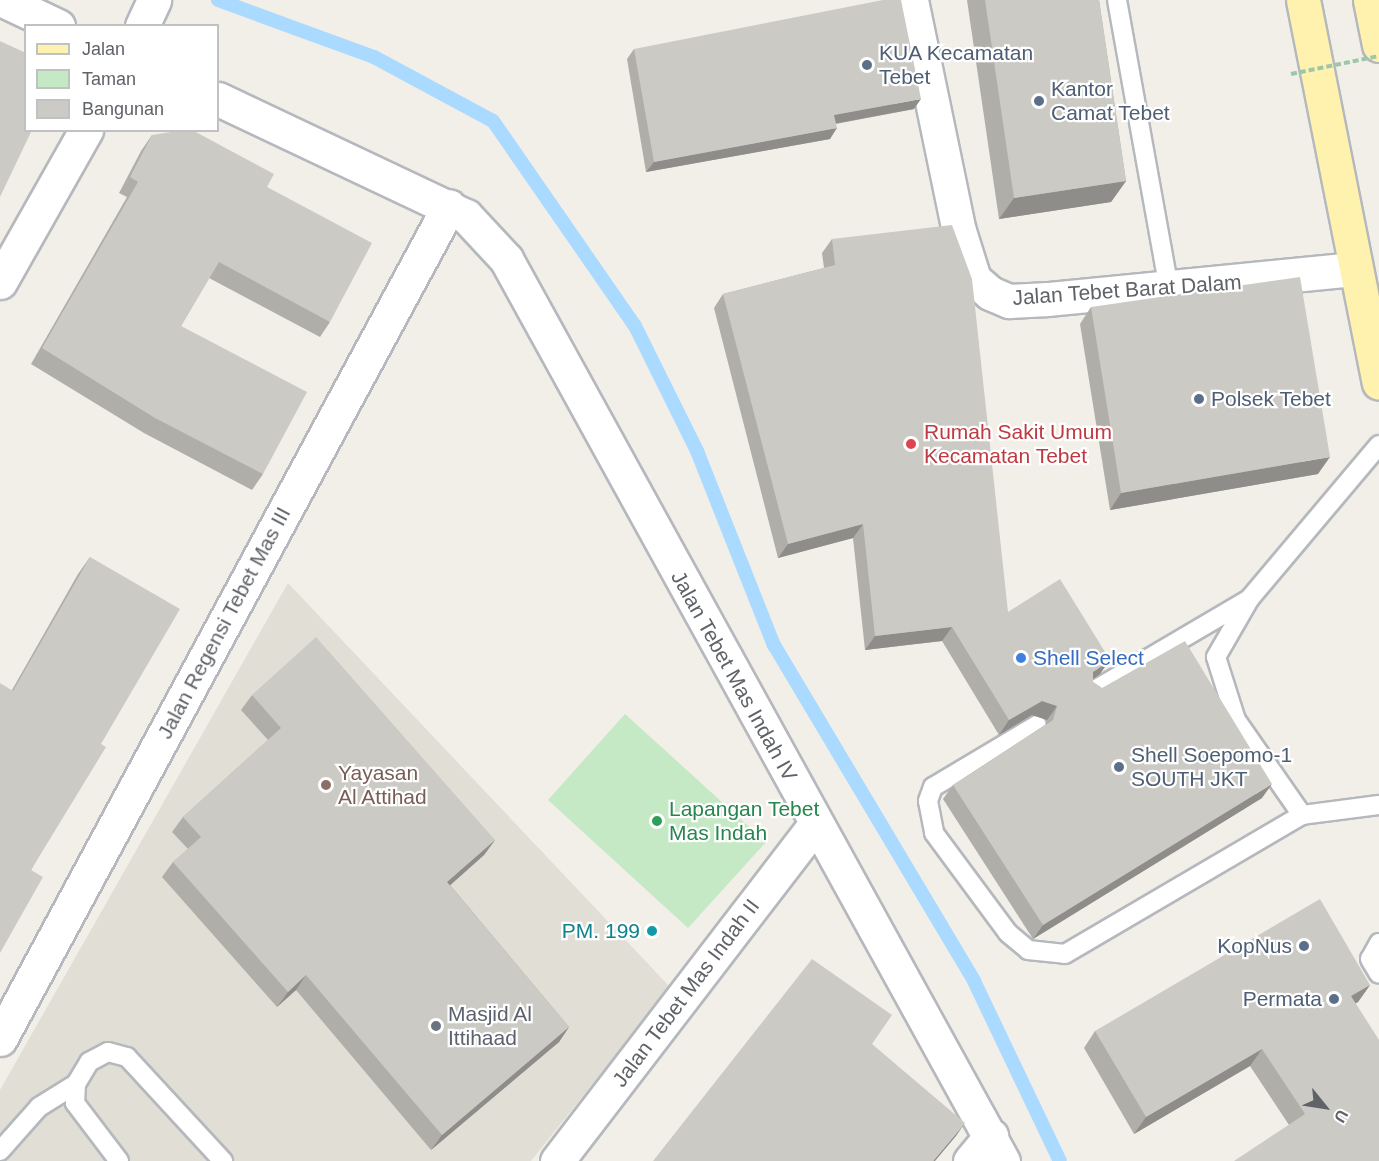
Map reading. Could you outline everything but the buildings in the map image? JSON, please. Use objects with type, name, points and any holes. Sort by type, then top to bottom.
[{"type":"main road","points":[[1303,0],[1379,383]]},
{"type":"main road","points":[[1370,0],[1379,45]]},
{"type":"street","points":[[3,0],[54,24]]},
{"type":"street","name":"Jalan Tebet Barat Dalam","points":[[911,0],[974,279],[1009,301],[1169,290],[1356,269]]},
{"type":"street","name":"Jalan Tebet Mas Indah IV","points":[[219,99],[449,206],[487,233],[506,259],[815,825],[997,1148]]},
{"type":"street","points":[[0,282],[85,132]]},
{"type":"street","name":"Jalan Regensi Tebet Mas III","points":[[0,1040],[449,206]]},
{"type":"street","name":"Jalan Tebet Mas Indah II","points":[[557,1161],[815,825]]},
{"type":"street","points":[[970,1161],[997,1148]]},
{"type":"lane","points":[[1118,0],[1169,290]]},
{"type":"lane","points":[[1302,815],[1236,720],[1216,657],[1250,598],[1379,446]]},
{"type":"lane","points":[[1093,691],[1250,598]]},
{"type":"lane","points":[[1036,725],[933,787],[928,801],[934,833],[1008,933],[1028,950],[1065,954],[1302,815],[1379,805]]},
{"type":"lane","points":[[1379,943],[1370,959],[1379,974]]},
{"type":"lane","points":[[0,1151],[39,1107],[76,1084],[89,1062],[108,1052],[127,1057],[223,1161]]},
{"type":"lane","points":[[76,1084],[75,1103],[119,1161]]},
{"type":"path","points":[[1291,74],[1379,56]]},
{"type":"shaded area","name":"Yayasan Al Attihad","points":[[288,583],[670,987],[531,1161],[0,1161],[0,1090]]},
{"type":"green space","name":"Lapangan Tebet Mas Indah","points":[[625,714],[766,842],[688,928],[548,800]]},
{"type":"waterway","points":[[218,0],[374,57],[493,121],[635,326],[697,451],[774,645],[974,981],[1060,1161]]},
{"type":"place","name":"KUA Kecamatan Tebet","points":[[867,65]]},
{"type":"place","name":"Kantor Camat Tebet","points":[[1039,101]]},
{"type":"place","name":"Polsek Tebet","points":[[1199,399]]},
{"type":"place","name":"Rumah Sakit Umum Kecamatan Tebet","points":[[911,444]]},
{"type":"place","name":"Shell Select","points":[[1021,658]]},
{"type":"place","name":"Shell Soepomo-1 SOUTH JKT","points":[[1119,767]]},
{"type":"place","name":"Yayasan Al Attihad","points":[[326,785]]},
{"type":"place","name":"Lapangan Tebet Mas Indah","points":[[657,821]]},
{"type":"place","name":"PM. 199","points":[[652,931]]},
{"type":"place","name":"KopNus","points":[[1304,946]]},
{"type":"place","name":"Permata","points":[[1334,999]]},
{"type":"place","name":"Masjid Al Ittihaad","points":[[436,1026]]}]
